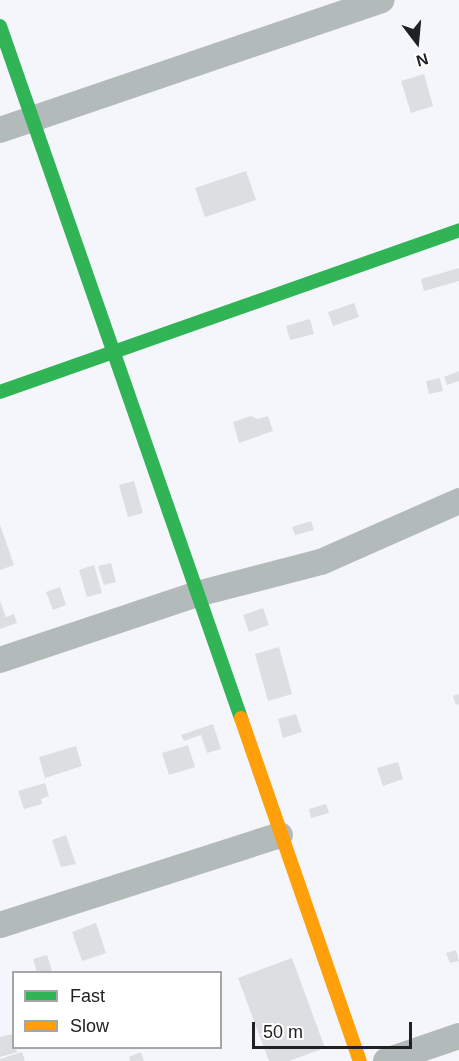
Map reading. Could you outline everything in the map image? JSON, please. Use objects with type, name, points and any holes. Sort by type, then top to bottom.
[{"type":"street","points":[[0,130],[33,122],[381,0]]},
{"type":"street","points":[[0,26],[360,1061]]},
{"type":"street","points":[[0,392],[114,354],[459,230]]},
{"type":"street","points":[[0,660],[197,594],[321,562],[459,501]]},
{"type":"street","points":[[0,925],[280,835]]},
{"type":"street","points":[[386,1061],[459,1036]]},
{"type":"building","points":[[424,74],[433,106],[411,113],[401,81]]},
{"type":"building","points":[[246,171],[256,200],[205,217],[195,188]]},
{"type":"building","points":[[459,268],[459,281],[424,291],[421,279]]},
{"type":"building","points":[[354,303],[359,317],[333,326],[328,312]]},
{"type":"building","points":[[310,319],[314,334],[290,340],[286,326]]},
{"type":"building","points":[[459,371],[459,381],[447,385],[444,377]]},
{"type":"building","points":[[440,378],[443,391],[429,394],[426,381]]},
{"type":"building","points":[[251,416],[258,419],[268,416],[273,431],[239,443],[233,422]]},
{"type":"building","points":[[134,481],[143,513],[128,517],[119,485]]},
{"type":"building","points":[[311,521],[314,530],[295,535],[292,527]]},
{"type":"building","points":[[0,525],[14,565],[0,570]]},
{"type":"building","points":[[111,563],[116,582],[104,585],[98,566]]},
{"type":"building","points":[[94,565],[102,593],[87,597],[79,570]]},
{"type":"building","points":[[60,587],[66,605],[53,610],[46,592]]},
{"type":"building","points":[[0,601],[6,617],[14,614],[17,623],[0,629]]},
{"type":"building","points":[[263,608],[269,625],[249,632],[243,615]]},
{"type":"building","points":[[279,647],[292,694],[268,701],[255,654]]},
{"type":"building","points":[[459,694],[459,704],[456,705],[453,696]]},
{"type":"building","points":[[296,714],[302,732],[283,738],[278,719]]},
{"type":"building","points":[[213,724],[221,749],[207,753],[201,735],[184,741],[181,735]]},
{"type":"building","points":[[188,745],[195,767],[169,775],[162,753]]},
{"type":"building","points":[[76,746],[82,766],[45,778],[39,757]]},
{"type":"building","points":[[398,762],[403,779],[383,786],[377,768]]},
{"type":"building","points":[[45,783],[49,796],[41,799],[42,804],[24,809],[18,791]]},
{"type":"building","points":[[326,804],[329,813],[311,818],[309,809]]},
{"type":"building","points":[[66,835],[76,864],[61,867],[52,840]]},
{"type":"building","points":[[96,923],[106,953],[82,961],[72,932]]},
{"type":"building","points":[[456,950],[459,961],[450,963],[446,953]]},
{"type":"building","points":[[47,955],[52,971],[37,971],[33,959]]},
{"type":"building","points":[[292,958],[325,1048],[289,1061],[269,1061],[238,978]]},
{"type":"building","points":[[12,1034],[12,1049],[18,1052],[0,1057],[0,1037]]},
{"type":"building","points":[[22,1052],[25,1061],[0,1061],[0,1059]]},
{"type":"building","points":[[141,1052],[144,1061],[130,1061],[129,1057]]},
{"type":"traffic: fast","points":[[0,26],[241,718]]},
{"type":"traffic: fast","points":[[0,392],[459,230]]},
{"type":"traffic: slow","points":[[241,718],[360,1061]]}]
